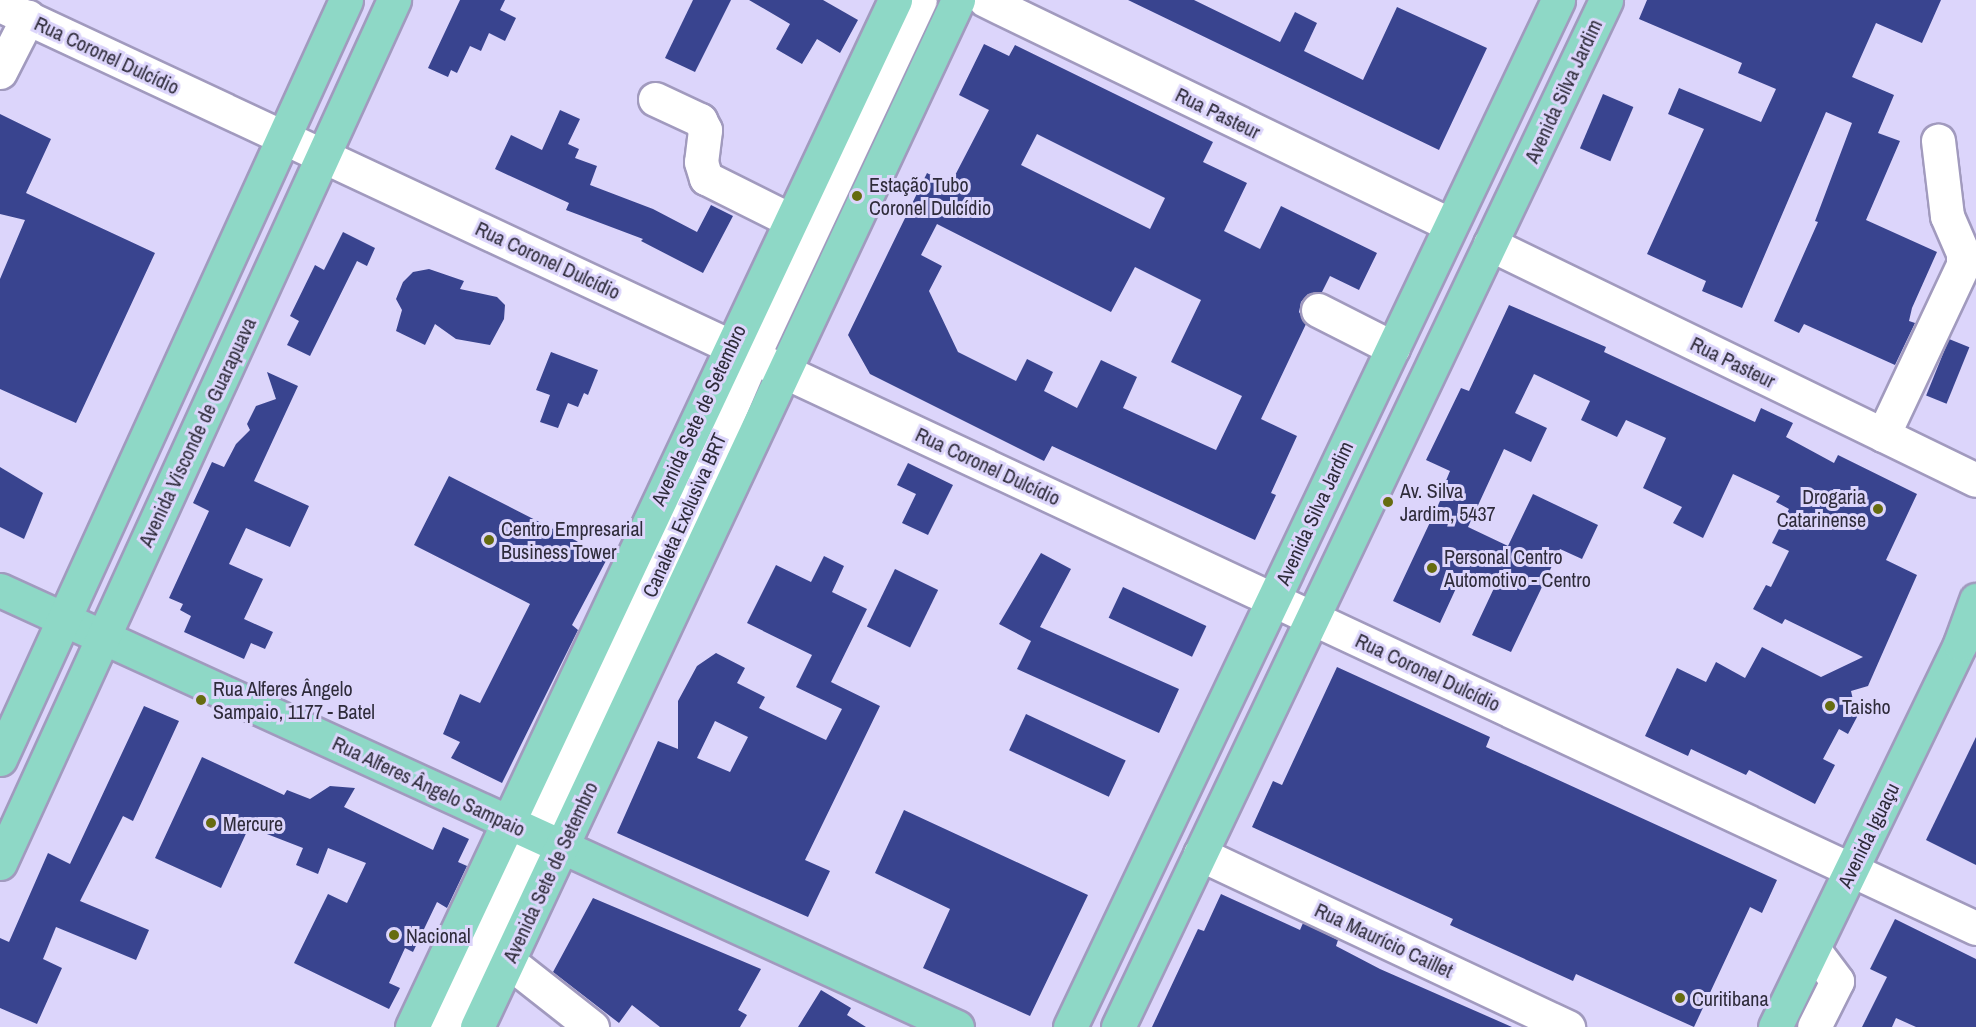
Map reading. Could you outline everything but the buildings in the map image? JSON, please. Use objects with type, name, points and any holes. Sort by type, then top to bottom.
[{"type":"main road","points":[[0,759],[346,0]]},
{"type":"main road","name":"Avenida Visconde de Guarapuava","points":[[0,863],[394,0]]},
{"type":"main road","name":"Avenida Sete de Setembro","points":[[477,1027],[508,961],[535,835],[742,351],[790,220],[895,0]]},
{"type":"main road","name":"Avenida Sete de Setembro","points":[[412,1027],[535,835],[783,370],[958,0]]},
{"type":"main road","name":"Avenida Silva Jardim","points":[[1070,1027],[1558,0]]},
{"type":"main road","name":"Avenida Silva Jardim","points":[[1118,1027],[1606,0]]},
{"type":"main road","points":[[155,419],[179,470]]},
{"type":"main road","name":"Rua Alferes Ângelo Sampaio","points":[[0,590],[957,1027]]},
{"type":"main road","name":"Avenida Iguaçu","points":[[1775,1027],[1968,631],[1976,600]]},
{"type":"main road","points":[[1204,744],[1220,812]]},
{"type":"street","points":[[742,351],[920,0]]},
{"type":"street","name":"Rua Pasteur","points":[[985,0],[1451,225]]},
{"type":"street","name":"Rua Coronel Dulcídio","points":[[14,11],[1976,928]]},
{"type":"street","points":[[0,72],[14,11]]},
{"type":"street","points":[[655,99],[700,120],[705,130],[701,162],[706,178],[790,220]]},
{"type":"street","points":[[1883,435],[1963,265],[1962,253],[1947,216],[1938,141]]},
{"type":"street","name":"Rua Pasteur","points":[[1490,244],[1976,480]]},
{"type":"street","points":[[1318,310],[1393,348]]},
{"type":"street","points":[[442,1027],[535,835]]},
{"type":"street","name":"Rua Maurício Caillet","points":[[1200,854],[1568,1027]]},
{"type":"street","points":[[1813,949],[1837,981],[1814,1027]]},
{"type":"street","points":[[508,961],[592,1027]]},
{"type":"place","name":"Estação Tubo Coronel Dulcídio","points":[[857,196]]},
{"type":"place","name":"Av. Silva Jardim, 5437","points":[[1388,502]]},
{"type":"place","name":"Drogaria Catarinense","points":[[1878,509]]},
{"type":"place","name":"Centro Empresarial Business Tower","points":[[489,540]]},
{"type":"place","name":"Personal Centro Automotivo - Centro","points":[[1432,568]]},
{"type":"place","name":"Rua Alferes Ângelo Sampaio, 1177 - Batel","points":[[201,700]]},
{"type":"place","name":"Taisho","points":[[1830,706]]},
{"type":"place","name":"Mercure","points":[[211,823]]},
{"type":"place","name":"Nacional","points":[[394,935]]},
{"type":"place","name":"Curitibana","points":[[1680,998]]}]
